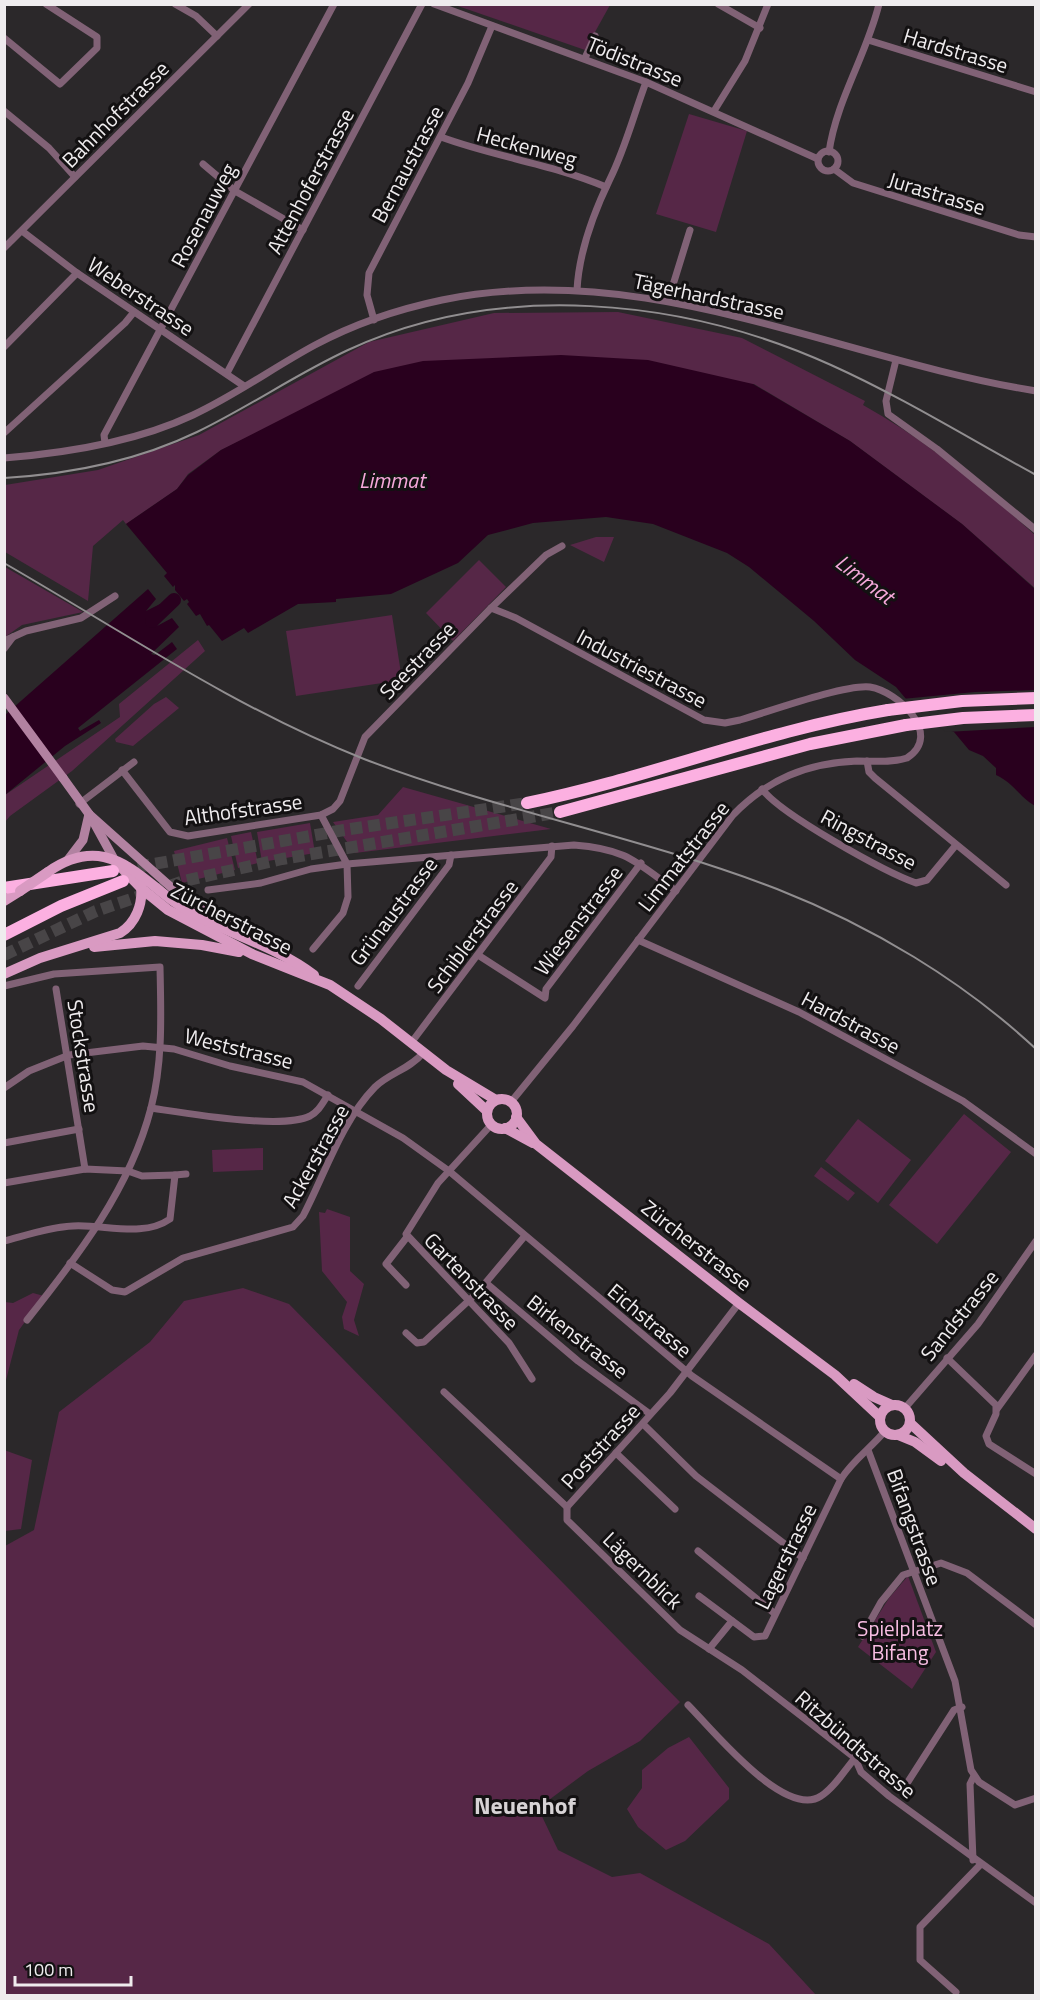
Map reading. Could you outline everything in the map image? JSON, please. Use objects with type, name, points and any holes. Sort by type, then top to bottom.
[{"type":"highway","points":[[527,803],[610,783],[806,727],[888,710],[962,701],[1035,698]]},
{"type":"highway","points":[[560,812],[790,749],[911,721],[1035,716]]},
{"type":"highway","points":[[4,888],[114,866]]},
{"type":"highway","points":[[4,935],[61,906],[123,881]]},
{"type":"main road","points":[[4,698],[89,814],[83,840],[67,861]]},
{"type":"main road","name":"Zürcherstrasse","points":[[89,814],[172,888],[253,940],[302,966],[319,979],[349,996],[447,1070],[496,1100]]},
{"type":"main road","name":"Zürcherstrasse","points":[[89,814],[114,866],[182,919],[252,954],[319,979]]},
{"type":"main road","points":[[4,974],[40,958],[70,950],[127,929],[140,905],[141,888],[138,874],[127,850]]},
{"type":"main road","points":[[4,901],[67,861],[94,856],[114,866]]},
{"type":"main road","name":"Zürcherstrasse","points":[[114,866],[138,874],[175,903],[201,919],[253,940]]},
{"type":"main road","points":[[70,950],[155,941],[252,954]]},
{"type":"main road","name":"Zürcherstrasse","points":[[447,1070],[487,1111]]},
{"type":"main road","points":[[496,1100],[511,1102],[516,1109],[516,1117],[512,1125],[505,1128],[491,1125],[487,1111],[496,1100]]},
{"type":"main road","name":"Zürcherstrasse","points":[[516,1117],[536,1144]]},
{"type":"main road","name":"Zürcherstrasse","points":[[505,1128],[536,1144],[739,1304],[835,1375],[880,1417]]},
{"type":"main road","name":"Zürcherstrasse","points":[[835,1375],[892,1405]]},
{"type":"main road","points":[[898,1435],[906,1431],[910,1424],[910,1415],[905,1408],[892,1405],[884,1410],[880,1417],[885,1431],[915,1442],[955,1472],[964,1473]]},
{"type":"main road","points":[[910,1424],[964,1473],[1035,1529]]},
{"type":"street","points":[[4,38],[60,84],[98,48],[99,43],[97,37],[46,4]]},
{"type":"street","points":[[175,4],[196,16],[218,36]]},
{"type":"street","name":"Bahnhofstrasse","points":[[4,248],[249,4]]},
{"type":"street","name":"Rosenauweg","points":[[105,443],[104,435],[334,4]]},
{"type":"street","name":"Attenhoferstrasse","points":[[227,374],[422,4]]},
{"type":"street","name":"Tödistrasse","points":[[434,4],[646,82],[714,111],[806,156],[818,159]]},
{"type":"street","points":[[718,4],[760,28]]},
{"type":"street","points":[[714,111],[745,61],[768,4]]},
{"type":"street","points":[[829,152],[836,123],[879,6],[870,4]]},
{"type":"street","name":"Bernaustrasse","points":[[375,320],[367,295],[369,273],[468,84],[492,26]]},
{"type":"street","points":[[585,58],[595,36]]},
{"type":"street","name":"Hardstrasse","points":[[868,40],[1035,92]]},
{"type":"street","points":[[577,291],[587,233],[646,82]]},
{"type":"street","points":[[4,111],[49,148],[75,177]]},
{"type":"street","name":"Heckenweg","points":[[441,137],[481,152],[554,168],[606,187]]},
{"type":"street","points":[[829,152],[838,160],[834,169],[822,170],[818,159],[823,153],[829,152]]},
{"type":"street","points":[[203,164],[235,191],[303,230]]},
{"type":"street","name":"Jurastrasse","points":[[834,169],[853,183],[1019,235],[1035,237]]},
{"type":"street","points":[[668,300],[690,230]]},
{"type":"street","name":"Weberstrasse","points":[[22,231],[77,273],[244,386]]},
{"type":"street","points":[[4,347],[77,273]]},
{"type":"street","name":"Tägerhardstrasse","points":[[4,458],[105,443],[187,418],[317,344],[375,320],[425,304],[477,294],[542,290],[577,291],[668,300],[896,360],[1035,391]]},
{"type":"street","points":[[4,433],[125,323],[134,312]]},
{"type":"street","points":[[896,360],[886,401],[888,414],[946,456],[1035,530]]},
{"type":"street","name":"Seestrasse","points":[[321,815],[333,809],[340,801],[365,737],[491,608],[546,555],[562,546]]},
{"type":"street","points":[[4,641],[81,618],[115,596]]},
{"type":"street","name":"Industriestrasse","points":[[491,608],[516,618],[704,720],[725,723],[740,720],[861,687],[881,691],[911,721]]},
{"type":"street","points":[[4,649],[13,637]]},
{"type":"street","name":"Limmatstrasse","points":[[511,1102],[733,815],[762,789],[785,776],[808,767],[899,760],[913,753],[921,738],[911,721]]},
{"type":"street","name":"Ringstrasse","points":[[867,761],[870,774],[1006,885]]},
{"type":"street","points":[[79,804],[134,762]]},
{"type":"street","name":"Althofstrasse","points":[[122,770],[170,832],[188,836],[321,815]]},
{"type":"street","name":"Ringstrasse","points":[[762,789],[770,798],[811,827],[916,883],[927,880],[956,845]]},
{"type":"street","points":[[313,949],[346,905],[348,897],[347,864],[321,815]]},
{"type":"street","points":[[208,890],[261,883],[311,869],[347,864],[552,846],[598,848],[620,853],[640,863],[676,891]]},
{"type":"street","name":"Schiblerstrasse","points":[[411,1043],[551,857],[552,846]]},
{"type":"street","name":"Grünaustrasse","points":[[358,986],[449,865],[451,855]]},
{"type":"street","name":"Wiesenstrasse","points":[[478,955],[545,998],[546,989],[640,863]]},
{"type":"street","name":"Hardstrasse","points":[[638,940],[774,1000],[839,1034],[963,1101],[1035,1154]]},
{"type":"street","points":[[4,986],[54,974],[160,967],[160,1046],[151,1108],[128,1171],[99,1225],[27,1320]]},
{"type":"street","name":"Stockstrasse","points":[[56,989],[69,1055],[85,1169]]},
{"type":"street","name":"Weststrasse","points":[[4,1088],[29,1071],[69,1055],[122,1047],[160,1046],[230,1066],[292,1078],[328,1095],[403,1138],[449,1171]]},
{"type":"street","name":"Ackerstrasse","points":[[70,1263],[111,1290],[125,1292],[183,1258],[293,1227],[303,1216],[357,1111],[381,1082],[409,1067],[423,1053]]},
{"type":"street","points":[[151,1108],[235,1120],[293,1119],[307,1117],[319,1110],[328,1095]]},
{"type":"street","name":"Gartenstrasse","points":[[491,1125],[449,1171],[406,1230],[406,1237],[509,1342],[532,1379]]},
{"type":"street","name":"Stockstrasse","points":[[4,1143],[79,1129]]},
{"type":"street","points":[[4,1183],[85,1169],[128,1171],[142,1176],[186,1174]]},
{"type":"street","name":"Eichstrasse","points":[[449,1171],[524,1237],[687,1372],[759,1425],[841,1479]]},
{"type":"street","points":[[4,1241],[48,1229],[99,1225],[119,1230],[163,1224],[170,1219],[176,1175]]},
{"type":"street","points":[[406,1237],[386,1264],[406,1285]]},
{"type":"street","points":[[406,1333],[417,1343],[424,1342],[469,1301],[524,1237]]},
{"type":"street","name":"Sandstrasse","points":[[905,1408],[991,1308],[1035,1241]]},
{"type":"street","name":"Birkenstrasse","points":[[486,1283],[578,1360],[651,1414]]},
{"type":"street","name":"Poststrasse","points":[[444,1392],[567,1507],[643,1424],[687,1372],[739,1304]]},
{"type":"street","points":[[1035,1355],[997,1409],[986,1436],[989,1444],[1035,1473]]},
{"type":"street","points":[[947,1358],[993,1400],[997,1409]]},
{"type":"street","points":[[643,1424],[696,1476],[803,1558]]},
{"type":"street","name":"Lagerstrasse","points":[[699,1596],[759,1638],[765,1636],[774,1613],[841,1479],[849,1467],[885,1431]]},
{"type":"street","name":"Bifangstrasse","points":[[868,1450],[955,1681],[962,1707],[969,1762],[974,1776],[970,1784],[973,1860]]},
{"type":"street","points":[[616,1453],[675,1509]]},
{"type":"street","name":"Lägernblick","points":[[567,1507],[567,1520],[680,1630],[709,1649]]},
{"type":"street","points":[[698,1551],[774,1613]]},
{"type":"street","points":[[862,1636],[881,1602],[903,1575],[941,1563],[967,1573],[1035,1625]]},
{"type":"street","points":[[709,1649],[732,1621]]},
{"type":"street","name":"Ritzbündtstrasse","points":[[709,1649],[742,1670],[855,1758],[861,1772],[980,1865]]},
{"type":"street","points":[[688,1705],[750,1770],[791,1797],[811,1800],[822,1796],[855,1758]]},
{"type":"street","points":[[904,1788],[954,1710],[962,1707]]},
{"type":"street","points":[[974,1776],[993,1792],[1015,1805],[1035,1798]]},
{"type":"street","points":[[956,1992],[920,1960],[918,1937],[927,1918],[980,1865],[1035,1903]]},
{"type":"green space","points":[[455,5],[610,5],[585,50]]},
{"type":"green space","points":[[689,114],[747,131],[716,232],[656,214]]},
{"type":"green space","points":[[618,312],[742,338],[865,401],[863,405],[909,433],[953,465],[1035,535],[1036,589],[962,524],[850,441],[754,384],[290,417],[221,450],[188,474],[177,489],[126,524],[123,520],[93,546],[88,601],[5,552],[5,485],[98,470],[199,435],[369,342],[494,313]]},
{"type":"green space","points":[[596,537],[614,537],[604,562],[570,545]]},
{"type":"green space","points":[[479,560],[506,587],[453,641],[426,613]]},
{"type":"green space","points":[[5,567],[83,612],[22,625],[5,637]]},
{"type":"green space","points":[[392,615],[402,680],[296,696],[286,631]]},
{"type":"green space","points":[[198,640],[205,651],[72,771],[5,822],[5,795],[120,717],[119,704]]},
{"type":"green space","points":[[166,697],[179,708],[133,746],[116,742],[115,739],[154,704]]},
{"type":"green space","points":[[403,787],[551,829],[355,853],[333,822],[378,815]]},
{"type":"green space","points":[[310,823],[315,853],[262,862],[257,832]]},
{"type":"green space","points":[[251,832],[258,863],[238,868],[231,836]]},
{"type":"green space","points":[[227,838],[235,870],[182,883],[174,851]]},
{"type":"green space","points":[[964,1114],[1011,1152],[937,1244],[889,1205]]},
{"type":"green space","points":[[858,1119],[911,1160],[878,1203],[825,1161]]},
{"type":"green space","points":[[263,1148],[263,1170],[213,1172],[212,1150]]},
{"type":"green space","points":[[821,1167],[855,1193],[848,1201],[814,1176]]},
{"type":"green space","points":[[327,1209],[350,1217],[350,1271],[364,1284],[354,1320],[359,1336],[344,1329],[342,1317],[347,1302],[322,1271],[319,1212],[325,1213]]},
{"type":"green space","points":[[243,1288],[289,1304],[680,1702],[640,1741],[588,1771],[538,1808],[558,1850],[612,1877],[640,1873],[769,1944],[816,1995],[5,1995],[5,1546],[34,1530],[59,1412],[150,1342],[184,1301]]},
{"type":"green space","points":[[33,1293],[44,1296],[19,1330],[5,1384],[5,1302],[13,1303]]},
{"type":"green space","points":[[4,1450],[32,1460],[21,1529],[5,1531]]},
{"type":"green space","name":"Spielplatz Bifang","points":[[908,1576],[936,1652],[912,1689],[858,1647],[889,1598]]},
{"type":"green space","points":[[689,1737],[729,1788],[729,1799],[685,1841],[666,1850],[638,1827],[627,1809],[642,1788],[642,1770],[668,1748]]},
{"type":"water","name":"Limmat","points":[[561,355],[648,360],[753,384],[850,441],[962,524],[1035,589],[1035,806],[996,775],[996,768],[983,756],[969,750],[954,732],[944,728],[906,699],[896,687],[855,660],[814,621],[749,567],[727,553],[653,524],[606,517],[533,523],[488,535],[458,563],[391,594],[336,599],[336,602],[298,604],[248,633],[244,628],[222,641],[209,625],[207,626],[200,614],[196,616],[187,604],[189,602],[187,599],[184,601],[175,590],[175,585],[173,587],[164,576],[167,573],[126,524],[177,489],[188,475],[221,450],[374,372],[423,361]]},
{"type":"water","points":[[148,589],[156,599],[146,611],[160,604],[168,613],[157,626],[172,618],[179,627],[151,654],[155,655],[172,642],[177,649],[78,728],[80,731],[99,720],[101,723],[65,746],[5,795],[5,715]]},
{"type":"pier","points":[[1035,690],[1035,727],[946,732],[902,699],[975,692]]},
{"type":"waterway","name":"Limmat","points":[[152,621],[174,600]]},
{"type":"tunnel","points":[[120,870],[344,830],[527,803]]},
{"type":"tunnel","points":[[4,955],[96,911],[184,881],[282,859],[560,812]]},
{"type":"railway","points":[[4,478],[79,469],[151,451],[197,432],[348,350],[406,328],[466,313],[528,306],[590,306],[653,312],[714,325],[774,342],[831,365],[883,390],[1036,475]]},
{"type":"railway","points":[[4,563],[225,693],[317,739],[364,759],[466,794],[726,871],[777,889],[847,920],[914,957],[946,978],[978,1000],[1036,1049]]},
{"type":"district","name":"Neuenhof","points":[[525,1805]]}]
